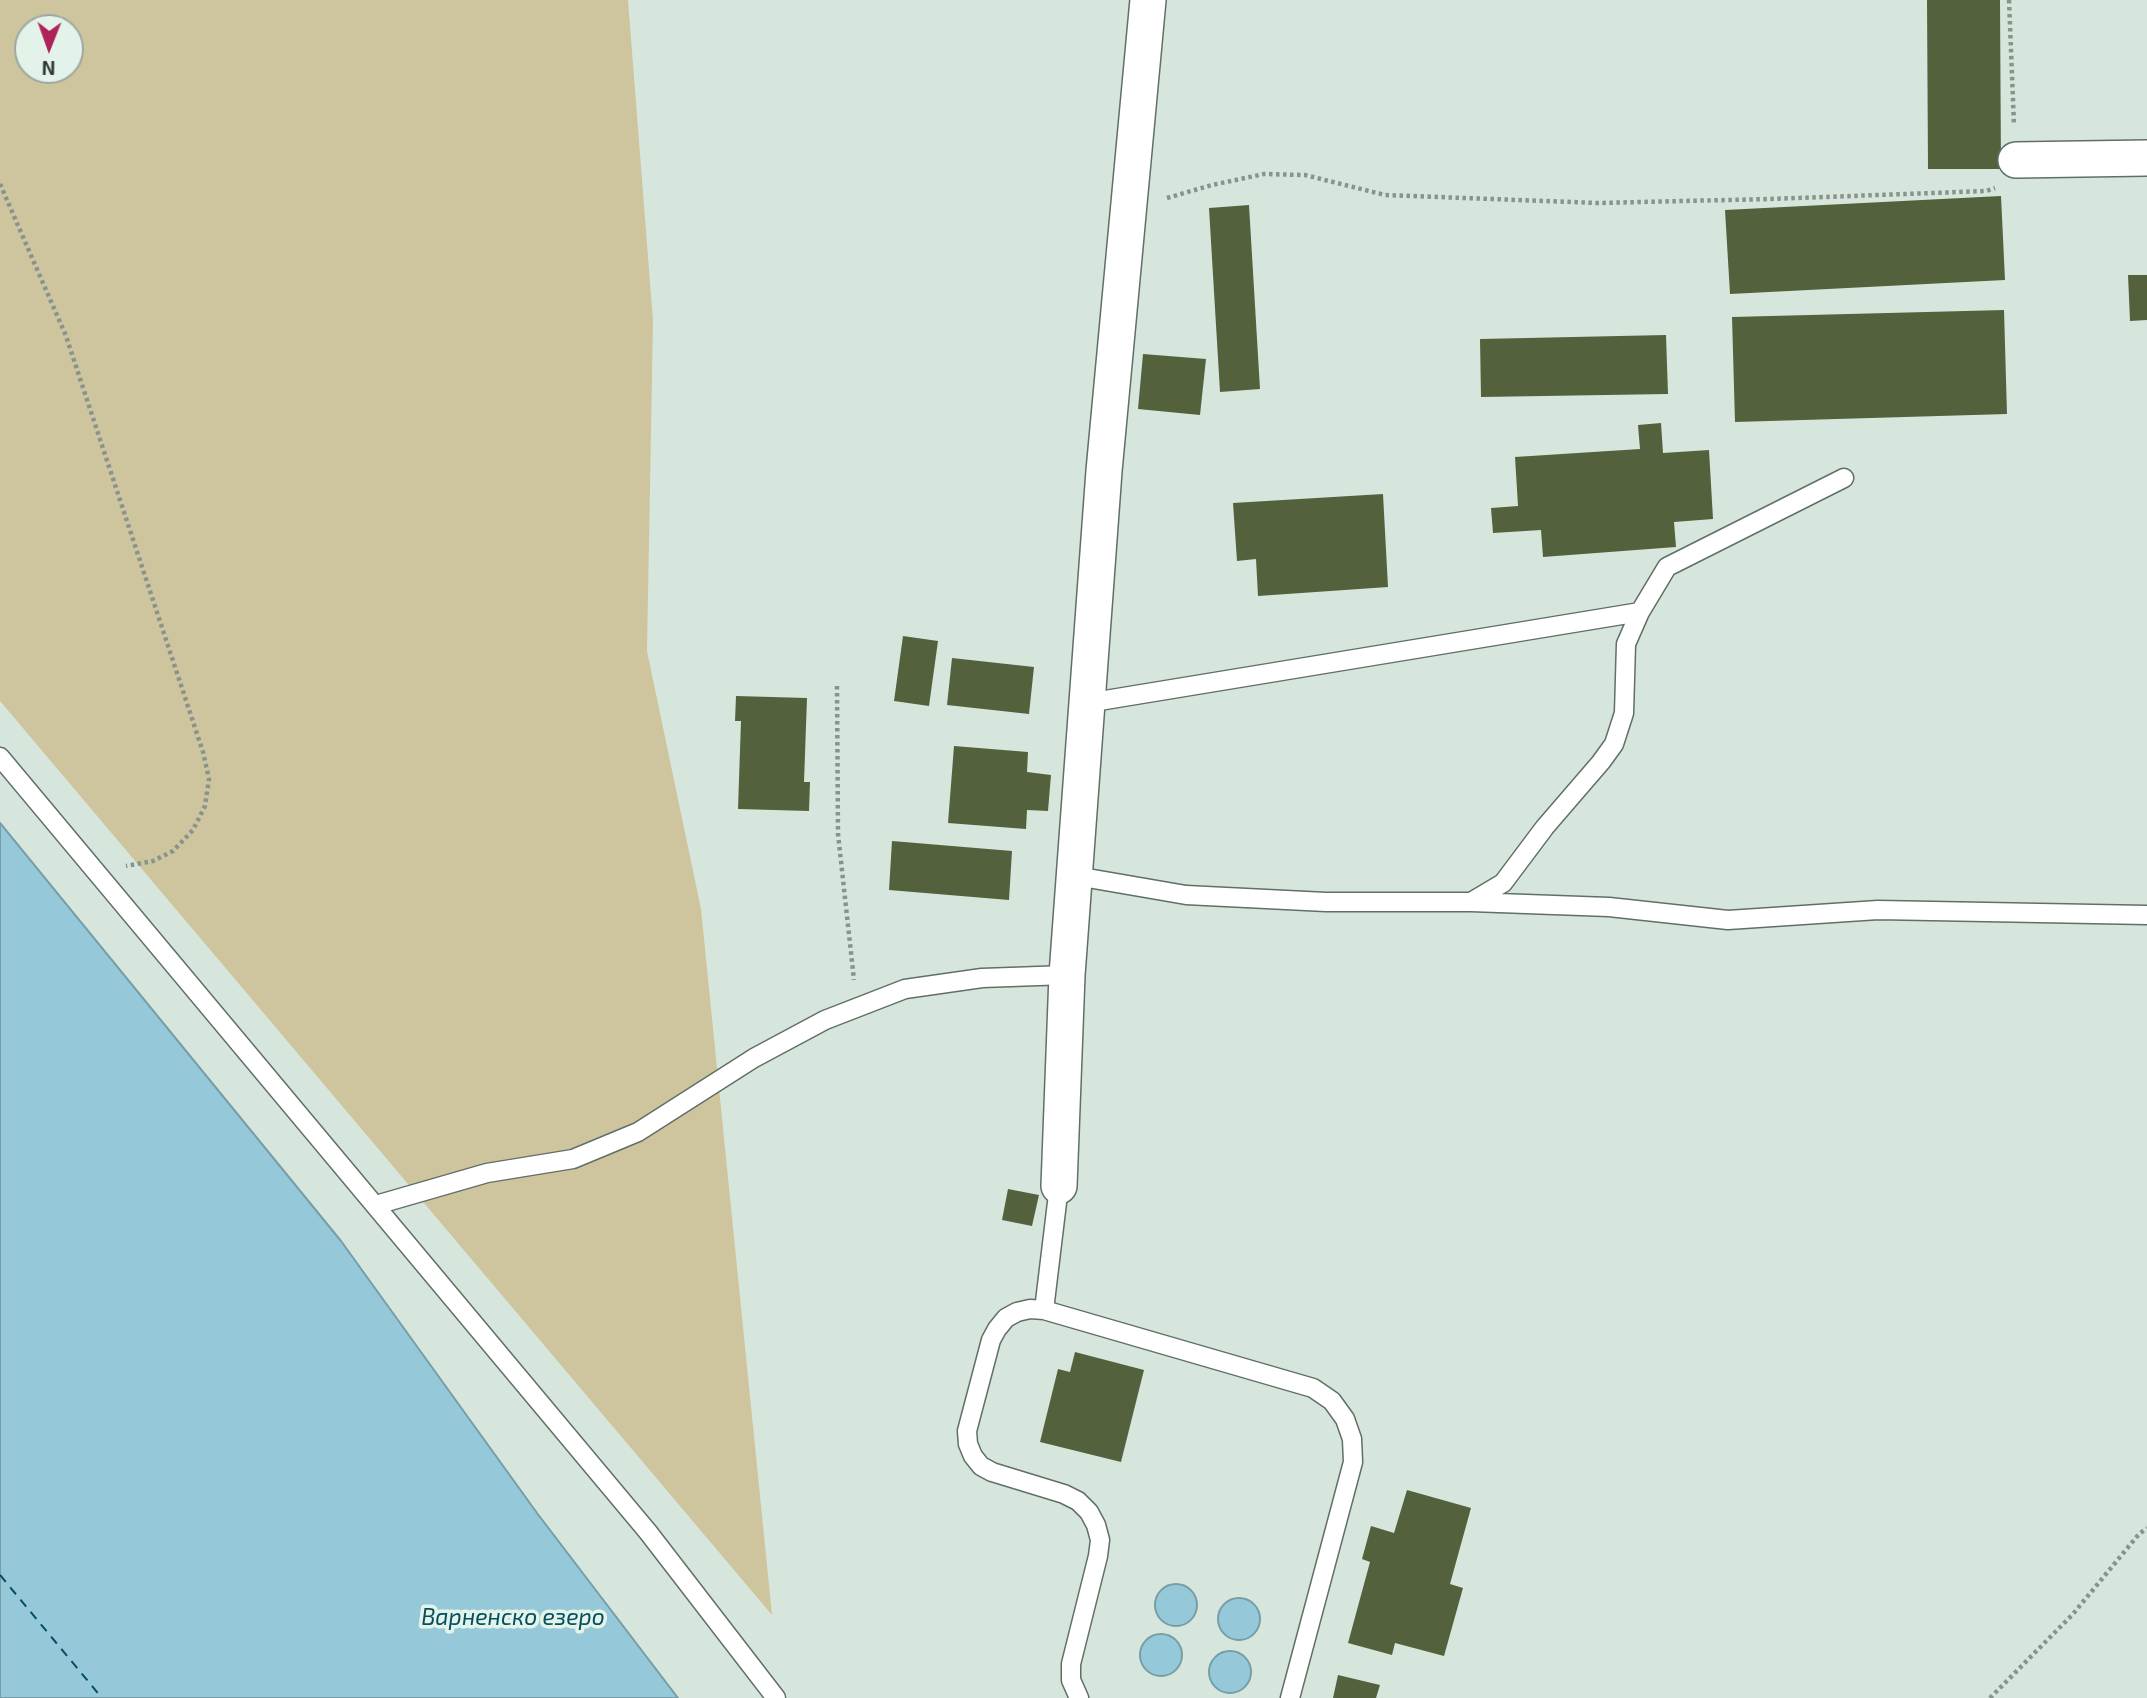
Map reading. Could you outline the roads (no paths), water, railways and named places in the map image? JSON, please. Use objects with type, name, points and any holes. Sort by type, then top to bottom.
[{"type":"street","points":[[1059,1186],[1067,975],[1104,471],[1149,0]]},
{"type":"street","points":[[2016,160],[2147,158]]},
{"type":"lane","points":[[1471,902],[1503,883],[1545,827],[1614,744],[1623,713],[1626,645],[1640,612],[1667,567],[1844,478]]},
{"type":"lane","points":[[1087,703],[1640,612]]},
{"type":"lane","points":[[0,757],[648,1532],[776,1698]]},
{"type":"lane","points":[[1076,876],[1186,895],[1326,902],[1471,902],[1609,907],[1728,920],[1878,909],[2147,915]]},
{"type":"lane","points":[[376,1205],[487,1173],[573,1159],[627,1137],[754,1058],[825,1020],[905,989],[982,978],[1067,975]]},
{"type":"lane","points":[[1044,1310],[1059,1186]]},
{"type":"lane","points":[[1079,1698],[1071,1680],[1071,1664],[1098,1556],[1100,1540],[1096,1525],[1089,1511],[1064,1494],[992,1472],[981,1466],[968,1444],[967,1431],[996,1329],[1006,1318],[1030,1309],[1044,1310],[1313,1388],[1332,1401],[1345,1419],[1352,1439],[1353,1462],[1290,1698]]},
{"type":"water","name":"Варненско езеро","points":[[0,823],[341,1241],[537,1513],[678,1698],[0,1698]]},
{"type":"water","points":[[1176,1584],[1191,1590],[1197,1605],[1191,1620],[1176,1626],[1161,1620],[1155,1605],[1161,1590]]},
{"type":"water","points":[[1239,1598],[1254,1604],[1260,1619],[1254,1634],[1239,1640],[1224,1634],[1218,1619],[1224,1604]]},
{"type":"water","points":[[1161,1634],[1176,1640],[1182,1655],[1176,1670],[1161,1676],[1146,1670],[1140,1655],[1146,1640]]},
{"type":"water","points":[[1230,1651],[1245,1657],[1251,1672],[1245,1687],[1230,1693],[1215,1687],[1209,1672],[1215,1657]]}]
